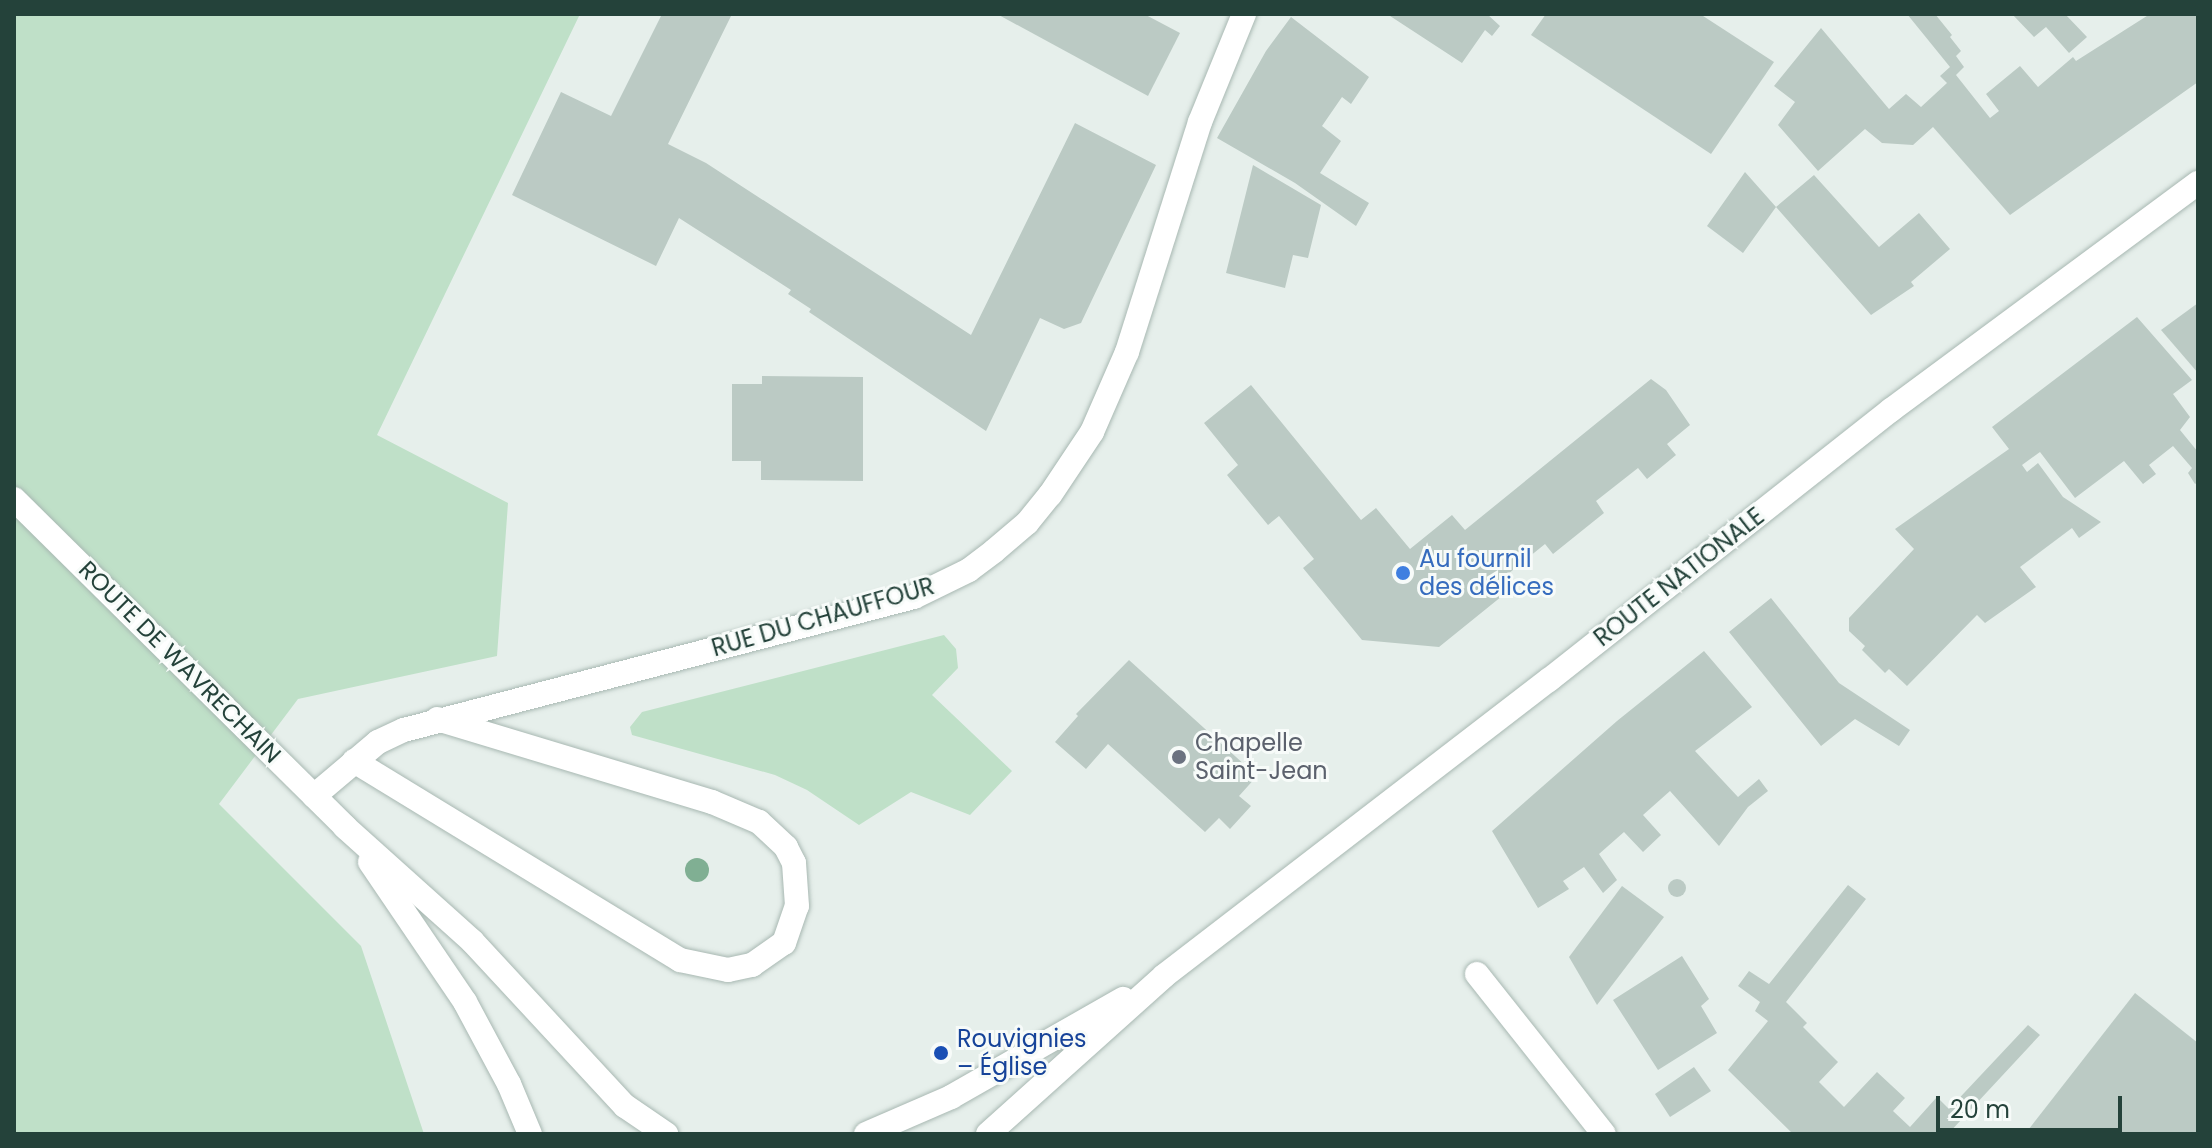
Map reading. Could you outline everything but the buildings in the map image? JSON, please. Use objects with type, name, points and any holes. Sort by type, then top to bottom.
[{"type":"main road","name":"RUE DU CHAUFFOUR","points":[[314,796],[378,742],[437,719],[914,597],[969,570],[1027,523],[1072,465],[1111,392],[1127,352],[1200,122],[1244,14]]},
{"type":"main road","name":"ROUTE NATIONALE","points":[[988,1134],[1164,976],[1549,680],[1891,410],[2198,183]]},
{"type":"main road","name":"ROUTE DE WAVRECHAIN","points":[[14,499],[345,827],[472,941],[625,1106],[666,1134]]},
{"type":"main road","points":[[354,761],[680,960],[728,970],[752,965],[784,943],[797,906],[794,863],[786,847],[759,822],[712,802],[437,719]]},
{"type":"main road","name":"ROUTE DE WAVRECHAIN","points":[[345,827],[465,1002],[509,1084],[530,1134]]},
{"type":"main road","points":[[1477,974],[1604,1134]]},
{"type":"main road","name":"ROUTE NATIONALE","points":[[866,1134],[951,1097],[1164,976]]},
{"type":"green space","points":[[14,14],[580,14],[377,435],[508,503],[497,656],[298,699],[219,804],[361,946],[424,1134],[14,1134]]},
{"type":"green space","points":[[944,635],[956,649],[958,668],[932,695],[1012,771],[970,815],[911,792],[859,825],[807,790],[775,775],[632,735],[630,727],[642,712]]},
{"type":"place","name":"Au fournil des délices","points":[[1403,573]]},
{"type":"place","name":"Chapelle Saint-Jean","points":[[1179,757]]},
{"type":"place","name":"Rouvignies – Église","points":[[941,1053]]}]
